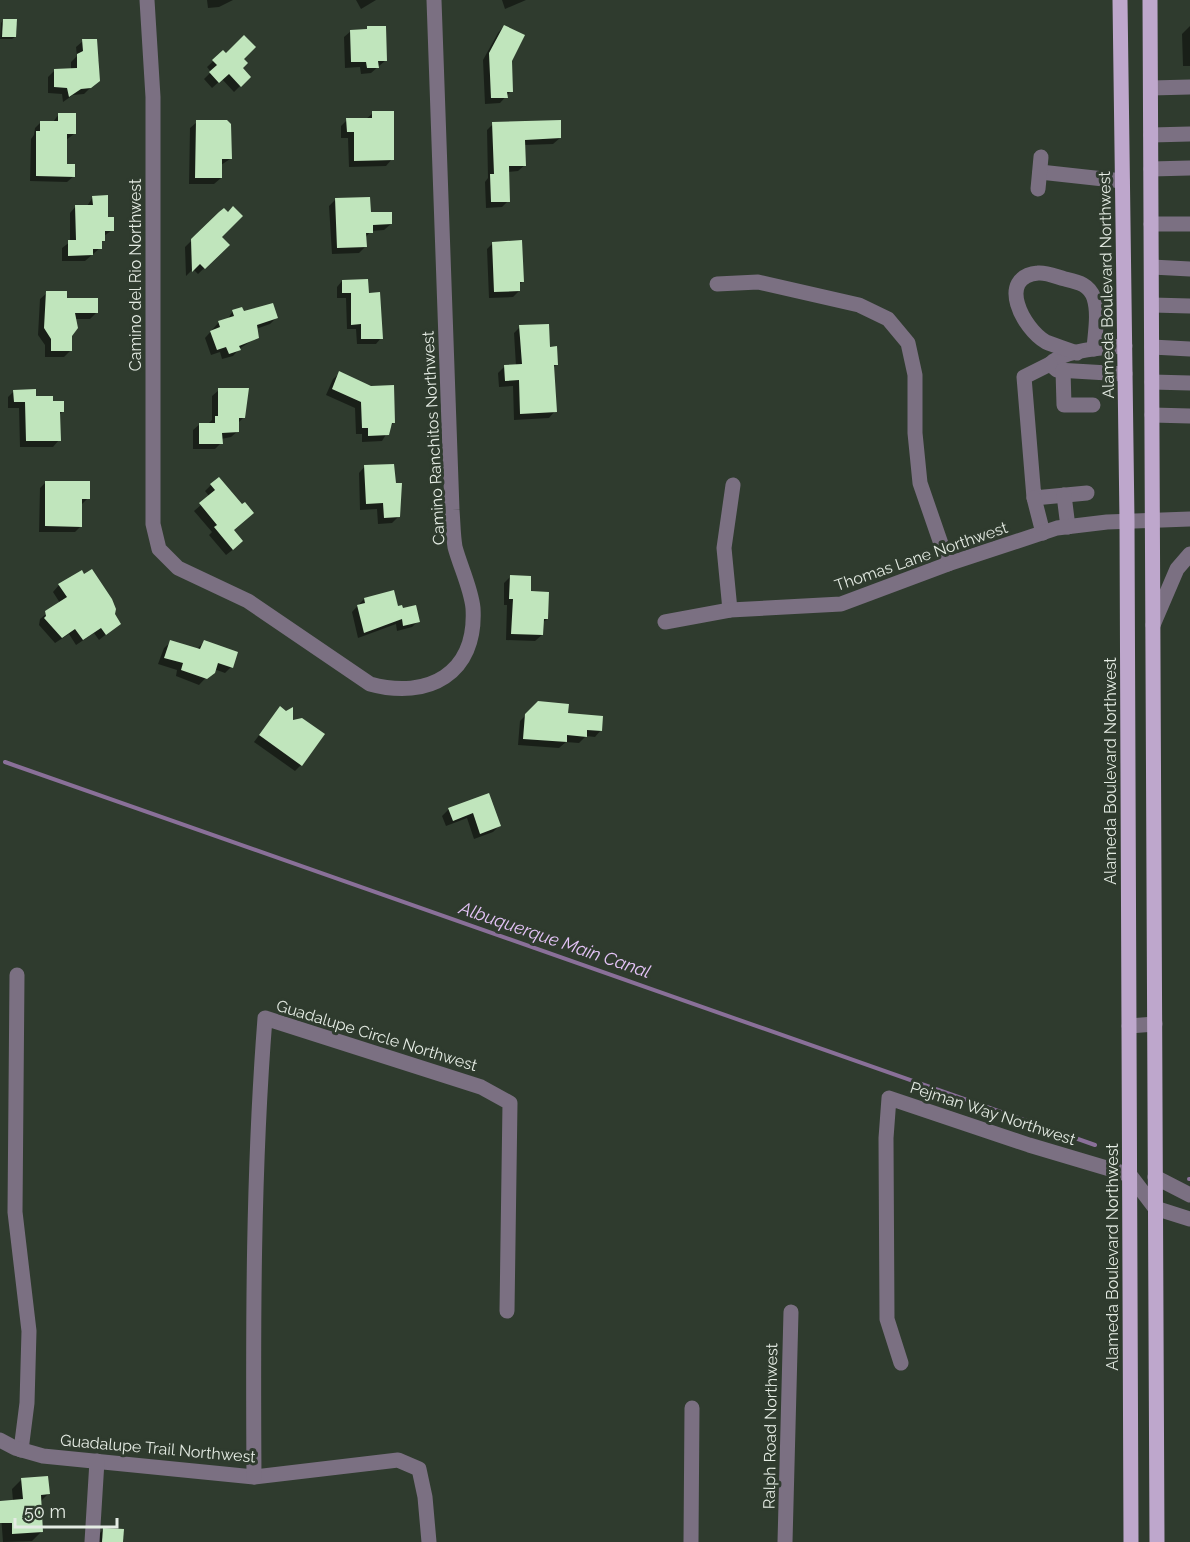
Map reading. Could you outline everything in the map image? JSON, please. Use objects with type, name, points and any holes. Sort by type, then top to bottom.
[{"type":"main road","name":"Alameda Boulevard Northwest","points":[[1120,0],[1127,521],[1131,1542]]},
{"type":"main road","points":[[1150,0],[1157,1542]]},
{"type":"street","name":"Camino del Rio Northwest","points":[[147,0],[153,97],[153,515],[159,549]]},
{"type":"street","name":"Camino Ranchitos Northwest","points":[[159,549],[178,568],[248,601],[370,684],[392,690],[417,690],[436,684],[464,655],[472,630],[473,606],[455,544],[452,510],[434,0]]},
{"type":"street","points":[[1151,88],[1190,87]]},
{"type":"street","points":[[1151,135],[1190,134]]},
{"type":"street","points":[[1038,189],[1041,165],[1122,181]]},
{"type":"street","points":[[1151,169],[1190,168]]},
{"type":"street","points":[[1151,224],[1190,224]]},
{"type":"street","points":[[1152,267],[1190,269]]},
{"type":"street","points":[[1077,353],[1045,341],[1029,326],[1016,306],[1016,290],[1026,276],[1040,273],[1085,284],[1094,296],[1096,310],[1094,349]]},
{"type":"street","points":[[717,284],[758,282],[859,305],[888,319],[908,344],[915,375],[915,434],[920,483],[948,564]]},
{"type":"street","points":[[1152,305],[1190,306]]},
{"type":"street","points":[[1093,405],[1064,405],[1055,359],[1094,349],[1125,346]]},
{"type":"street","points":[[1152,347],[1190,349]]},
{"type":"street","points":[[1043,533],[1034,498],[1024,377],[1057,367],[1125,374]]},
{"type":"street","points":[[1152,382],[1190,383]]},
{"type":"street","points":[[1152,415],[1190,416]]},
{"type":"street","points":[[730,610],[724,548],[733,485]]},
{"type":"street","points":[[1034,498],[1087,493]]},
{"type":"street","points":[[1064,495],[1068,527]]},
{"type":"street","name":"Thomas Lane Northwest","points":[[665,622],[730,610],[841,604],[948,564],[1043,533],[1068,527],[1127,521],[1190,519]]},
{"type":"street","points":[[1153,625],[1177,568],[1190,554]]},
{"type":"street","points":[[17,975],[15,1212],[29,1330],[27,1403],[21,1450]]},
{"type":"street","name":"Guadalupe Circle Northwest","points":[[254,1477],[253,1261],[257,1113],[265,1018],[481,1087],[510,1103],[507,1311]]},
{"type":"street","points":[[1129,1026],[1155,1024]]},
{"type":"street","name":"Pejman Way Northwest","points":[[901,1363],[887,1319],[886,1138],[889,1098],[1029,1145],[1130,1175]]},
{"type":"street","points":[[1130,1175],[1155,1208],[1190,1219]]},
{"type":"street","points":[[1155,1177],[1190,1195]]},
{"type":"street","name":"Ralph Road Northwest","points":[[785,1542],[791,1312]]},
{"type":"street","points":[[690,1542],[692,1407]]},
{"type":"street","name":"Guadalupe Trail Northwest","points":[[0,1440],[21,1450],[44,1456],[254,1477],[398,1460],[419,1468],[425,1497],[429,1542]]},
{"type":"street","points":[[92,1542],[97,1461]]},
{"type":"building","points":[[3,19],[17,19],[16,37],[2,37]]},
{"type":"building","points":[[504,25],[525,35],[512,61],[513,92],[507,92],[508,98],[491,98],[489,53]]},
{"type":"building","points":[[367,26],[386,26],[387,61],[378,61],[379,68],[367,68],[366,62],[351,62],[350,30],[367,29]]},
{"type":"building","points":[[244,35],[256,47],[244,59],[248,63],[243,68],[251,77],[241,87],[229,74],[219,83],[209,72],[217,65],[212,60],[223,50],[226,53]]},
{"type":"building","points":[[82,39],[97,39],[100,81],[91,88],[81,89],[69,97],[67,88],[54,87],[54,69],[77,68],[77,54],[83,51]]},
{"type":"building","points":[[372,111],[394,111],[394,160],[354,161],[354,132],[347,132],[346,118],[372,118]]},
{"type":"building","points":[[58,113],[76,113],[76,134],[67,134],[67,164],[75,164],[75,177],[36,176],[36,131],[40,131],[40,121],[58,121]]},
{"type":"building","points":[[196,120],[227,120],[231,124],[232,159],[222,159],[222,178],[195,178]]},
{"type":"building","points":[[561,120],[561,138],[525,140],[526,166],[509,166],[510,202],[491,202],[490,174],[494,174],[492,122]]},
{"type":"building","points":[[108,195],[108,217],[114,217],[114,231],[105,231],[102,249],[93,249],[93,255],[68,256],[68,240],[76,240],[75,205],[93,205],[92,196]]},
{"type":"building","points":[[370,197],[371,212],[392,212],[392,224],[373,225],[373,233],[366,233],[367,247],[337,248],[335,198]]},
{"type":"building","points":[[233,206],[243,216],[222,237],[230,245],[205,269],[200,264],[192,272],[191,239],[224,208],[228,212]]},
{"type":"building","points":[[522,240],[524,282],[520,282],[520,291],[494,292],[492,242]]},
{"type":"building","points":[[368,279],[369,293],[380,292],[383,339],[361,339],[361,324],[351,325],[351,293],[342,293],[342,280]]},
{"type":"building","points":[[46,291],[67,291],[67,298],[98,298],[98,313],[75,313],[78,328],[72,336],[72,351],[51,351],[51,339],[44,328]]},
{"type":"building","points":[[273,303],[278,318],[257,325],[259,338],[239,346],[241,350],[229,354],[226,347],[217,350],[210,331],[220,327],[218,321],[234,316],[232,310],[242,307],[244,311]]},
{"type":"building","points":[[549,324],[550,347],[557,346],[558,365],[554,365],[557,412],[520,414],[519,380],[505,381],[504,365],[522,364],[519,325]]},
{"type":"building","points":[[339,371],[371,386],[394,385],[395,423],[392,423],[389,435],[368,436],[368,428],[362,428],[361,402],[332,389]]},
{"type":"building","points":[[218,388],[249,388],[245,418],[239,418],[239,432],[222,433],[223,444],[199,444],[199,423],[215,423],[215,416],[218,416]]},
{"type":"building","points":[[36,389],[36,396],[53,396],[53,401],[64,401],[64,412],[60,412],[61,441],[26,441],[25,402],[14,402],[13,390]]},
{"type":"building","points":[[394,464],[396,483],[402,483],[400,517],[384,518],[383,503],[366,504],[364,465]]},
{"type":"building","points":[[219,477],[242,504],[245,502],[254,513],[234,530],[243,541],[233,550],[214,527],[217,525],[199,503],[215,490],[210,484]]},
{"type":"building","points":[[45,481],[90,481],[90,499],[82,499],[82,527],[45,526]]},
{"type":"building","points":[[92,569],[112,599],[116,609],[115,614],[121,624],[106,635],[101,628],[83,640],[75,629],[62,638],[44,618],[45,611],[67,597],[58,584],[82,570],[84,574]]},
{"type":"building","points":[[510,575],[531,576],[531,591],[549,592],[548,619],[544,619],[543,635],[511,634],[513,599],[509,599]]},
{"type":"building","points":[[394,590],[398,606],[402,605],[403,608],[416,605],[420,622],[403,626],[402,619],[364,633],[357,605],[365,603],[364,598]]},
{"type":"building","points":[[170,640],[200,649],[204,640],[238,652],[233,668],[218,663],[215,673],[207,679],[181,670],[183,663],[164,658]]},
{"type":"building","points":[[538,701],[569,704],[568,713],[603,716],[602,731],[587,730],[587,737],[567,735],[567,742],[523,739],[525,714]]},
{"type":"building","points":[[280,706],[286,711],[293,707],[293,720],[302,718],[325,734],[302,766],[259,735]]},
{"type":"building","points":[[489,793],[501,826],[480,834],[473,813],[453,821],[448,808]]},
{"type":"building","points":[[48,1476],[50,1494],[41,1495],[43,1532],[12,1534],[12,1523],[0,1523],[0,1501],[23,1499],[21,1478]]},
{"type":"building","points":[[103,1528],[124,1529],[123,1542],[102,1542]]},
{"type":"waterway","name":"Albuquerque Main Canal","points":[[5,762],[1095,1145]]}]
